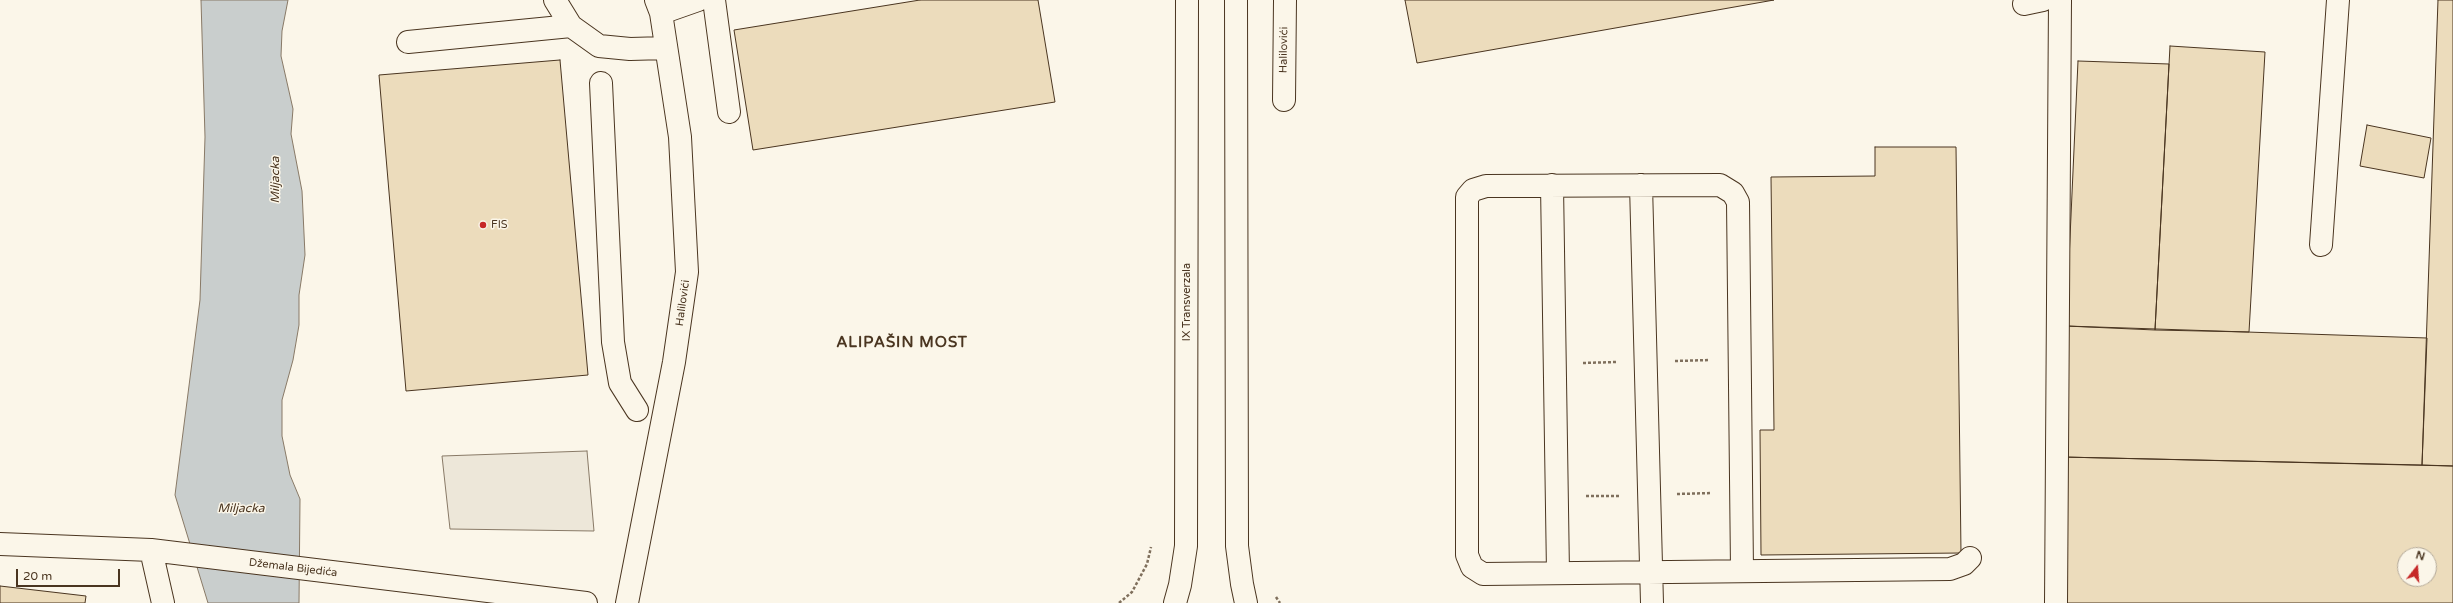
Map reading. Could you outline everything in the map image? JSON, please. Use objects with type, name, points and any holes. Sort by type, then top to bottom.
[{"type":"main road","points":[[555,0],[572,26],[599,46],[630,49],[666,48]]},
{"type":"main road","points":[[658,7],[698,0]]},
{"type":"main road","points":[[714,0],[730,112]]},
{"type":"main road","name":"IX Transverzala","points":[[1174,603],[1180,585],[1186,546],[1187,0]]},
{"type":"main road","points":[[1236,0],[1237,546],[1246,603]]},
{"type":"main road","name":"Halilovići","points":[[1284,100],[1285,0]]},
{"type":"main road","points":[[2056,603],[2060,0]]},
{"type":"main road","points":[[2321,245],[2338,0]]},
{"type":"main road","name":"Halilovići","points":[[627,603],[674,362],[687,272],[680,137],[658,7]]},
{"type":"main road","points":[[408,42],[572,26]]},
{"type":"main road","points":[[601,83],[614,342],[620,383],[637,410]]},
{"type":"main road","points":[[1552,185],[1558,573]]},
{"type":"main road","points":[[1641,185],[1652,603]]},
{"type":"main road","points":[[1742,570],[1738,202],[1733,193],[1720,185],[1486,186],[1473,190],[1467,197],[1467,555],[1472,567],[1483,574],[1742,570],[1950,569],[1964,564],[1970,558]]},
{"type":"main road","name":"Džemala Bijedića","points":[[0,544],[159,551],[584,603]]},
{"type":"main road","points":[[159,551],[163,603]]},
{"type":"path","points":[[1119,603],[1132,592],[1147,564],[1151,547]]},
{"type":"shaded area","points":[[587,451],[594,531],[450,529],[442,456]]},
{"type":"water","name":"Miljacka","points":[[201,0],[288,0],[282,31],[281,56],[293,109],[291,134],[302,191],[305,255],[299,295],[299,325],[293,360],[282,400],[282,436],[290,475],[300,499],[299,603],[208,603],[175,495],[200,300],[205,137]]},
{"type":"building","points":[[920,0],[1038,0],[1055,102],[753,150],[734,30]]},
{"type":"building","points":[[1405,0],[1774,0],[1417,63]]},
{"type":"building","points":[[2438,0],[2453,0],[2453,466],[2422,465]]},
{"type":"building","points":[[2170,46],[2265,52],[2249,332],[2155,330]]},
{"type":"building","name":"FIS","points":[[560,60],[588,375],[406,391],[379,75]]},
{"type":"building","points":[[2078,61],[2169,64],[2155,330],[2066,326]]},
{"type":"building","points":[[2367,125],[2431,138],[2424,178],[2360,166]]},
{"type":"building","points":[[1875,147],[1956,147],[1961,553],[1761,555],[1760,430],[1774,430],[1771,177],[1875,176]]},
{"type":"building","points":[[2066,326],[2427,338],[2422,465],[2062,457]]},
{"type":"building","points":[[2062,457],[2453,466],[2453,603],[2058,603]]},
{"type":"building","points":[[0,586],[86,596],[85,603],[0,603]]},
{"type":"place","name":"FIS","points":[[483,225]]},
{"type":"district","name":"ALIPAŠIN MOST","points":[[902,343]]}]
